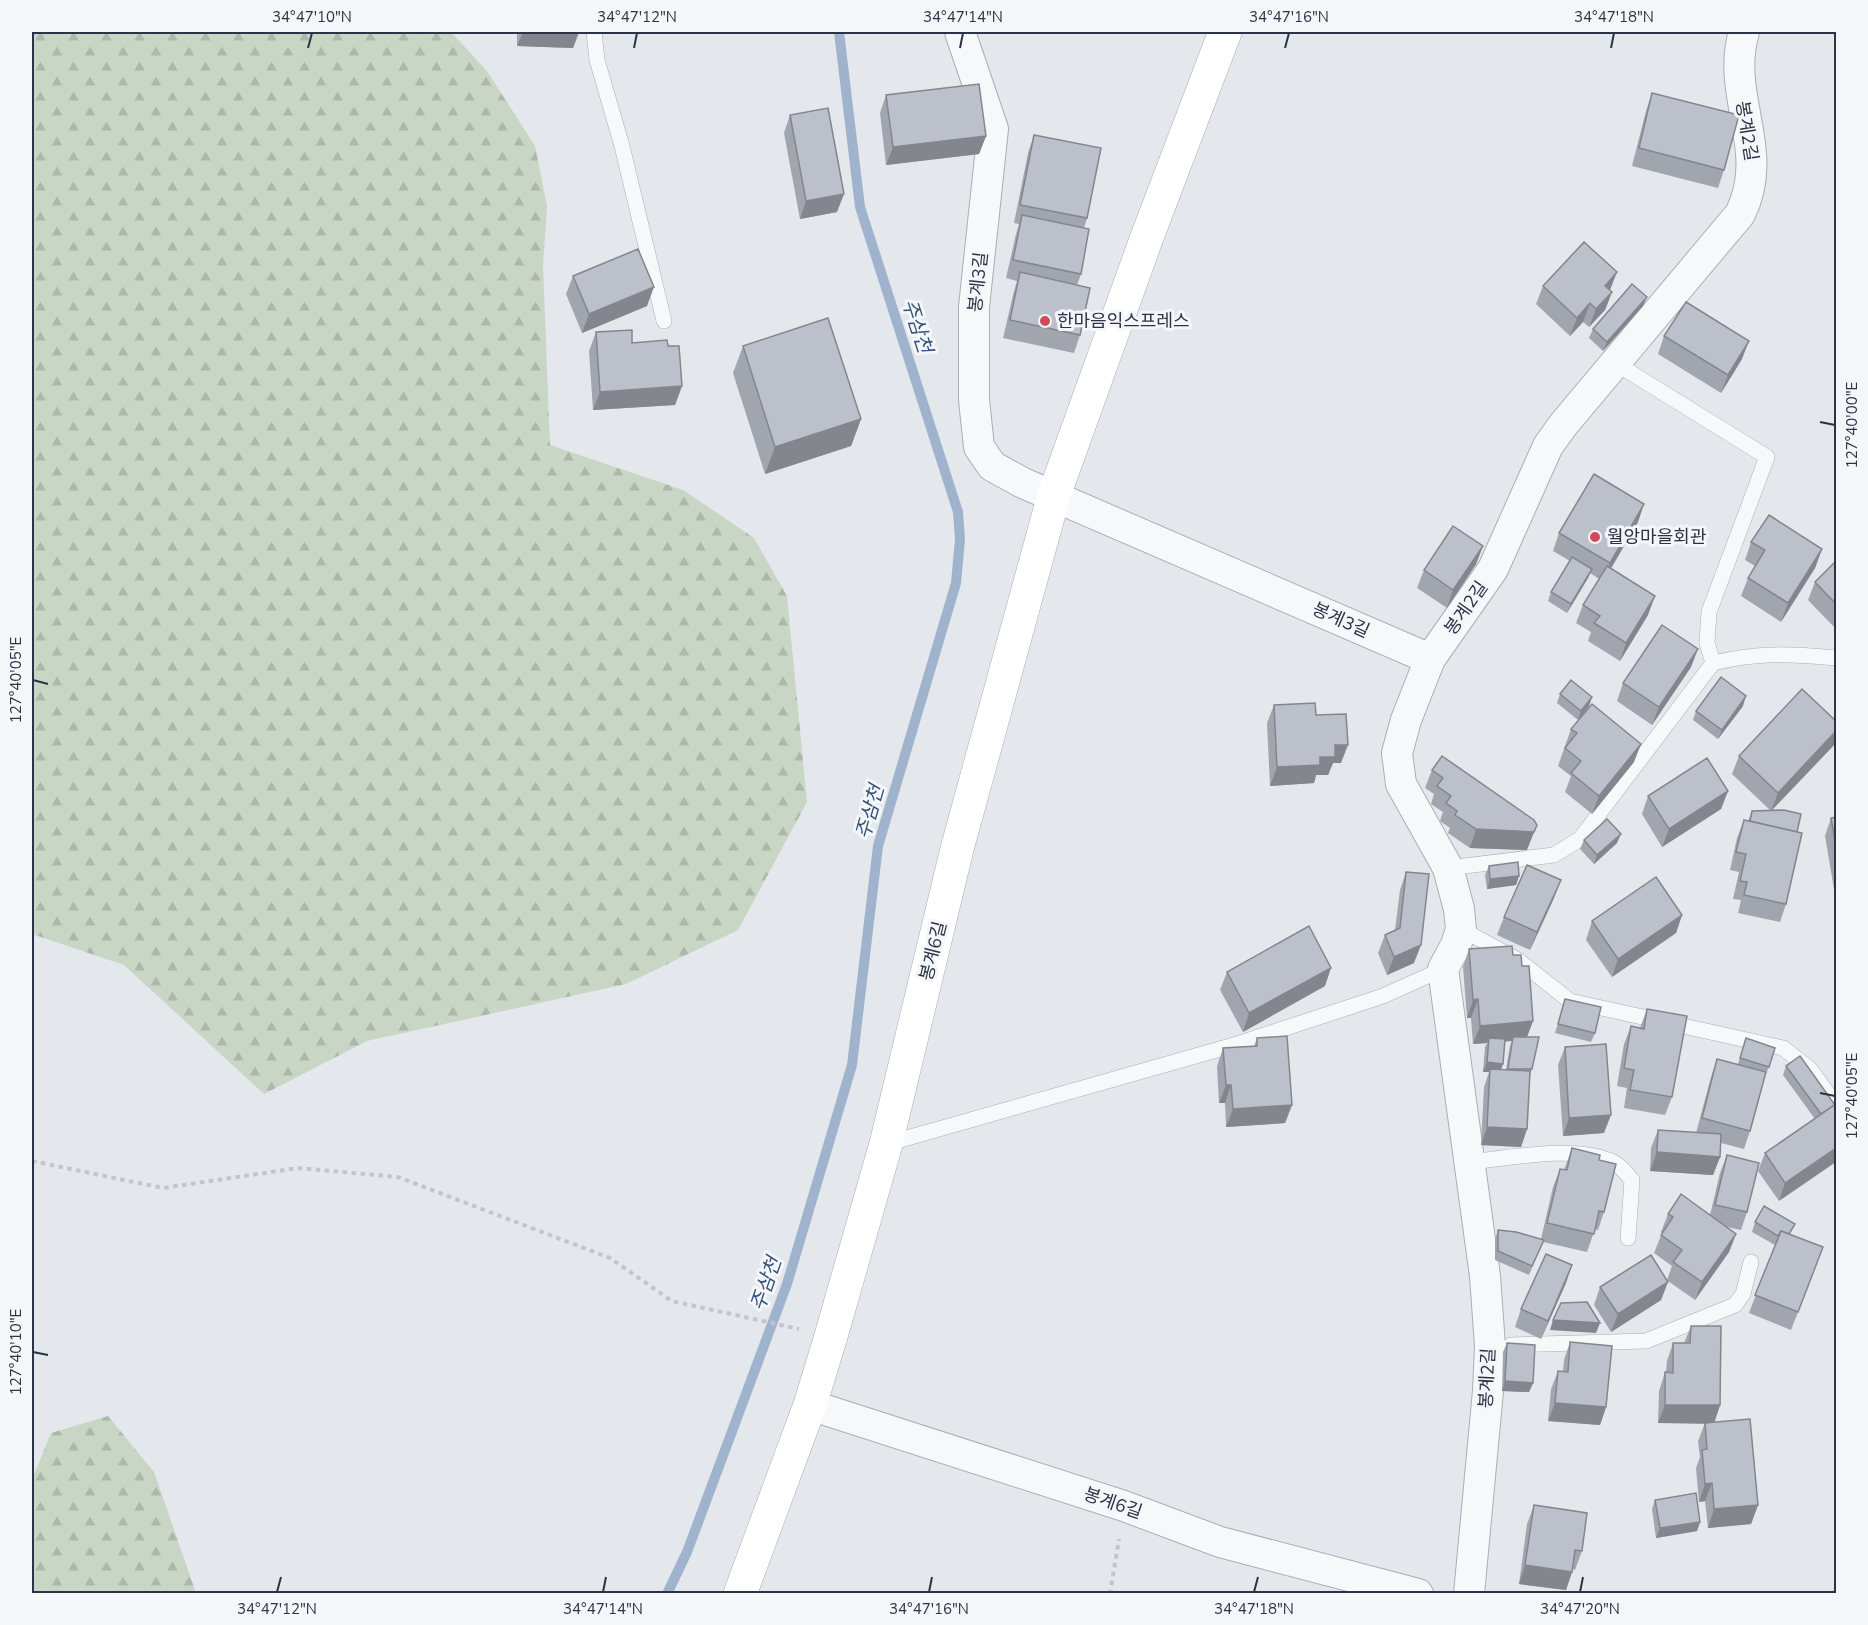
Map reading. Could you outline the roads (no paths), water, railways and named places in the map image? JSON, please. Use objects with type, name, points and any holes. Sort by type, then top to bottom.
[{"type":"street","name":"봉계3길","points":[[960,32],[993,129],[974,307],[975,416],[979,447],[984,458],[1006,476],[1430,659]]},
{"type":"street","points":[[1054,495],[1147,237],[1225,32]]},
{"type":"street","name":"봉계2길","points":[[1461,929],[1448,868],[1401,784],[1397,753],[1406,720],[1430,659],[1492,569],[1548,446],[1740,214],[1749,196],[1754,162],[1739,83],[1738,61],[1744,32]]},
{"type":"street","name":"봉계6길","points":[[740,1593],[810,1406],[886,1144],[957,849],[1054,495]]},
{"type":"street","points":[[1443,969],[1456,945],[1461,929]]},
{"type":"street","name":"봉계2길","points":[[1443,969],[1485,1276],[1490,1346],[1469,1593]]},
{"type":"street","name":"봉계6길","points":[[810,1406],[1124,1506],[1221,1542],[1418,1593]]},
{"type":"lane","points":[[594,32],[597,60],[622,146],[664,321]]},
{"type":"lane","points":[[1615,363],[1767,457],[1709,612],[1707,643],[1713,663]]},
{"type":"lane","points":[[1448,868],[1554,855],[1569,848],[1580,839],[1713,663],[1771,653],[1836,658]]},
{"type":"lane","points":[[1461,929],[1518,960],[1540,976],[1560,996],[1581,1005],[1639,1015],[1783,1048],[1810,1069],[1836,1105]]},
{"type":"lane","points":[[886,1144],[1234,1045],[1383,996],[1443,969]]},
{"type":"lane","points":[[1470,1162],[1552,1154],[1572,1154],[1611,1161],[1632,1180],[1628,1238]]},
{"type":"lane","points":[[1490,1346],[1646,1341],[1658,1338],[1688,1322],[1735,1305],[1743,1294],[1751,1262]]},
{"type":"waterway","name":"주삼천","points":[[667,1594],[687,1552],[787,1284],[852,1065],[878,846],[956,583],[960,539],[958,512],[860,207],[839,32]]},
{"type":"place","name":"한마음익스프레스","points":[[1045,321]]},
{"type":"place","name":"월앙마을회관","points":[[1595,537]]}]
